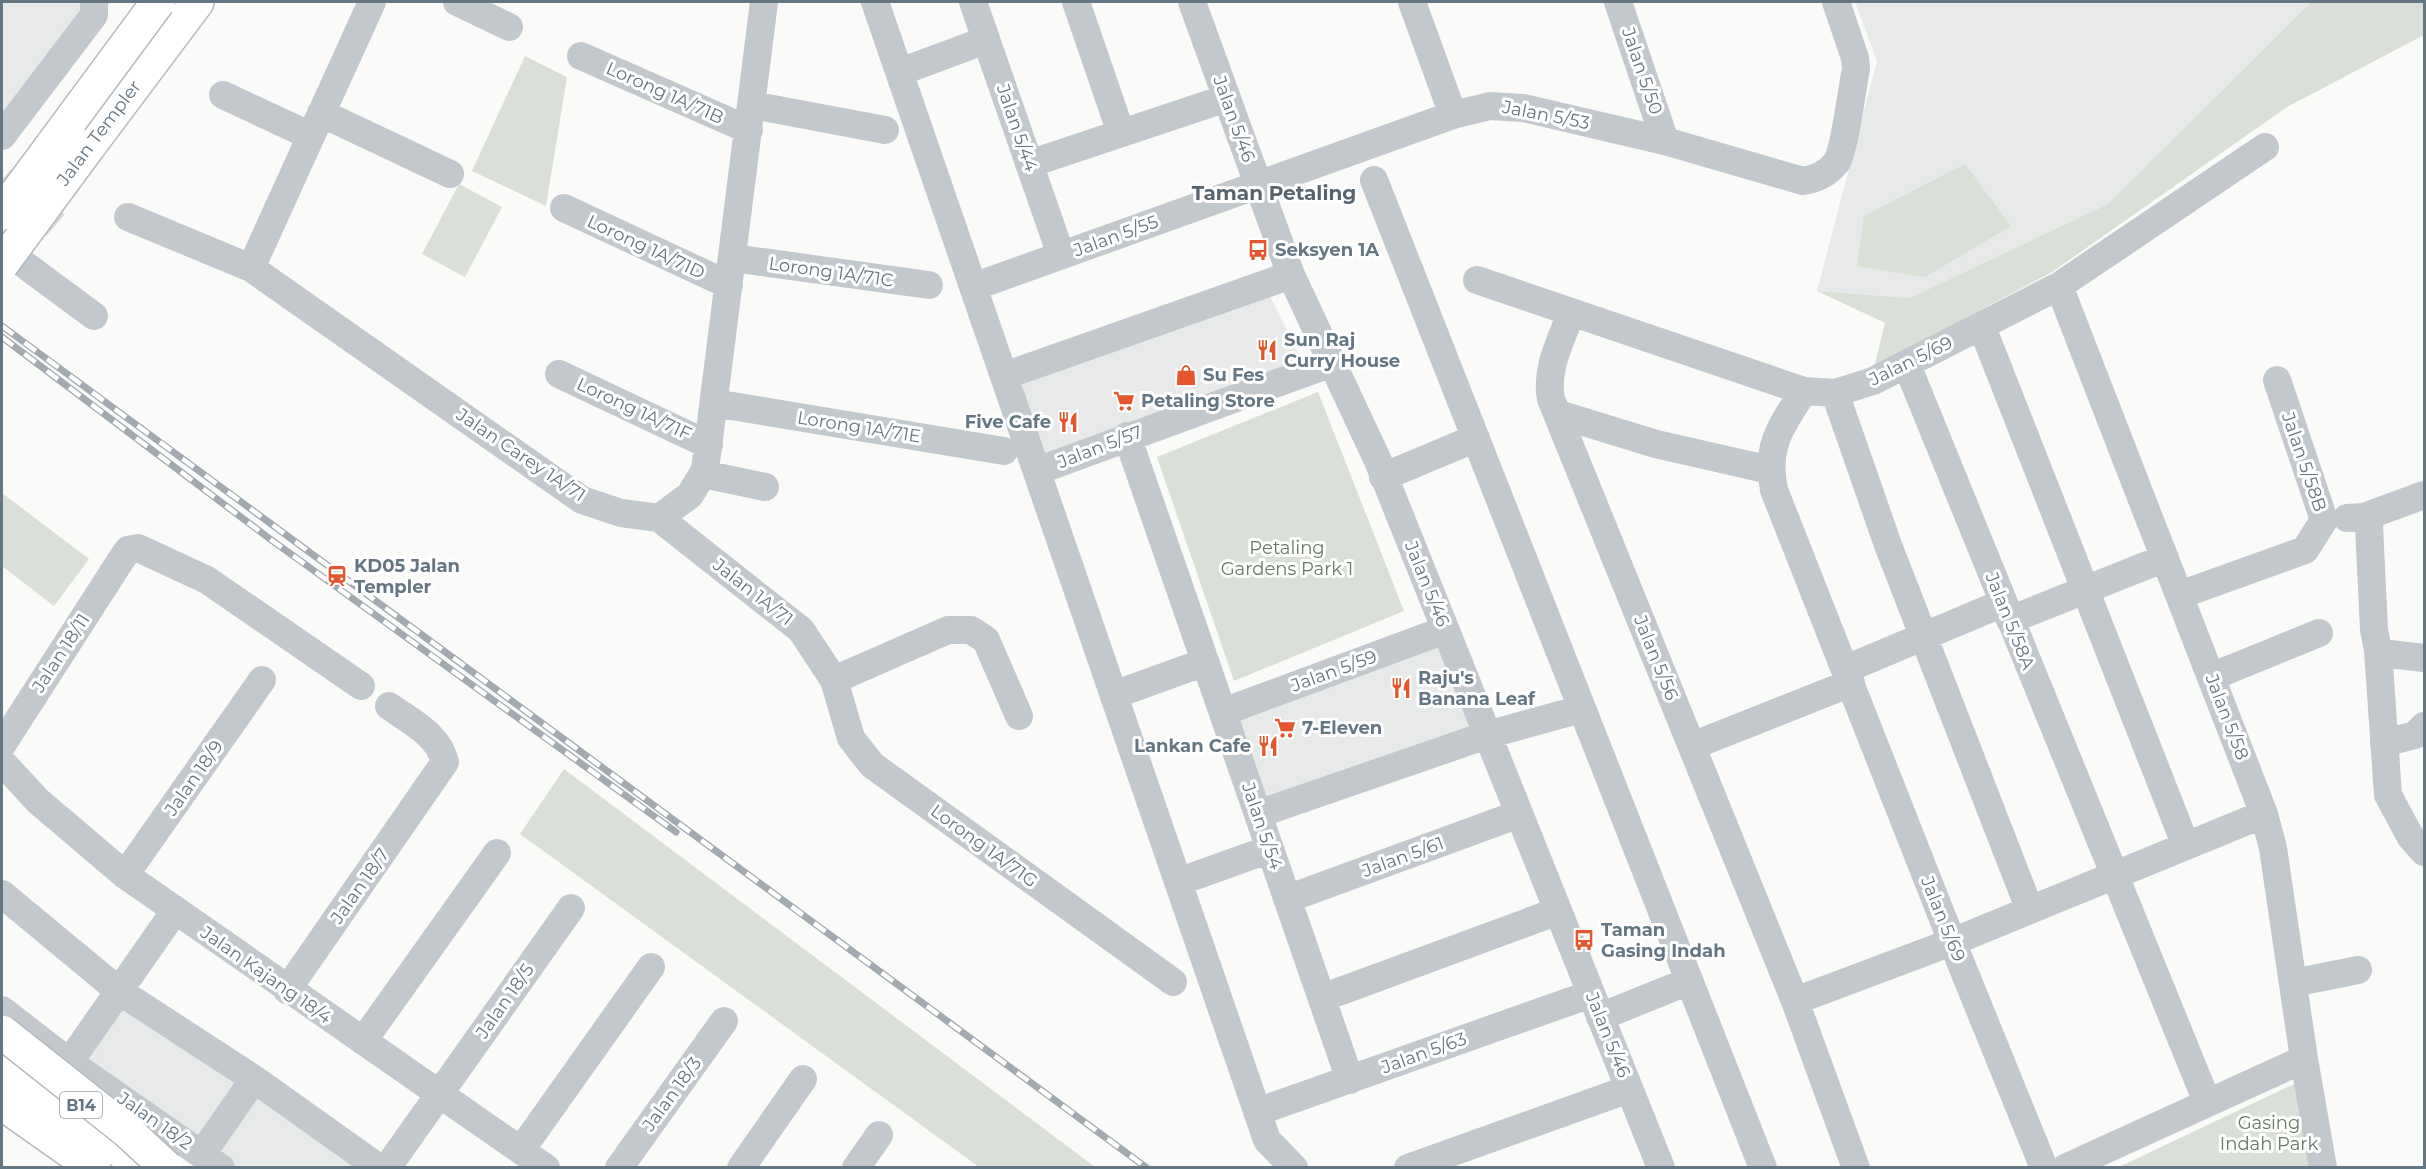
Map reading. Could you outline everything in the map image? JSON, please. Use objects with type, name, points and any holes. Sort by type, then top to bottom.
[{"type":"main road","name":"Jalan Templer","points":[[2,213],[158,2]]},
{"type":"main road","name":"Jalan Templer","points":[[2,264],[197,2]]},
{"type":"main road","points":[[2,1032],[127,1131],[161,1166]]},
{"type":"main road","name":"B14","points":[[2,1046],[61,1074],[161,1166]]},
{"type":"main road","points":[[2,1065],[161,1166]]},
{"type":"main road","points":[[2,1103],[94,1167]]},
{"type":"main road","points":[[2,1118],[72,1167]]},
{"type":"street","points":[[2,136],[94,15],[94,2]]},
{"type":"street","points":[[251,268],[372,2]]},
{"type":"street","points":[[457,2],[509,27]]},
{"type":"street","points":[[659,518],[690,495],[704,474],[764,2]]},
{"type":"street","points":[[875,2],[1257,1112],[1269,1143],[1294,1167]]},
{"type":"street","name":"Jalan 5/44","points":[[973,2],[1061,255]]},
{"type":"street","points":[[1076,2],[1121,133]]},
{"type":"street","name":"Jalan 5/46","points":[[1192,2],[1291,275],[1383,477],[1661,1167]]},
{"type":"street","points":[[1412,2],[1453,115]]},
{"type":"street","name":"Jalan 5/50","points":[[1618,2],[1665,141]]},
{"type":"street","name":"Jalan 5/53","points":[[1258,185],[1453,115],[1504,105],[1665,141],[1803,182],[1823,174],[1838,159],[1856,69],[1855,58],[1836,2]]},
{"type":"street","points":[[900,72],[986,40]]},
{"type":"street","name":"Lorong 1A/71B","points":[[580,56],[750,118],[885,130]]},
{"type":"street","points":[[223,95],[316,125],[450,174]]},
{"type":"street","points":[[1029,164],[1227,98]]},
{"type":"street","name":"Jalan 5/69","points":[[2044,1167],[1774,490],[1770,470],[1778,430],[1804,391],[1835,393],[1873,381],[1982,327],[2059,286],[2265,147]]},
{"type":"street","points":[[1374,180],[1763,1167]]},
{"type":"street","name":"Jalan 5/55","points":[[973,287],[1258,185]]},
{"type":"street","name":"Lorong 1A/71D","points":[[564,208],[731,272]]},
{"type":"street","name":"Jalan Carey 1A/71","points":[[128,217],[251,268],[582,500],[621,513],[659,518]]},
{"type":"street","points":[[2,248],[94,316]]},
{"type":"street","name":"Lorong 1A/71C","points":[[731,272],[929,285]]},
{"type":"street","points":[[1004,376],[1291,275]]},
{"type":"street","points":[[1477,280],[1804,391]]},
{"type":"street","name":"Jalan 5/58","points":[[2059,286],[2264,814],[2273,848],[2304,1059],[2324,1167]]},
{"type":"street","name":"Jalan 5/56","points":[[1571,313],[1548,384],[1558,414],[1795,1001],[1856,1167]]},
{"type":"street","points":[[1982,327],[2186,846]]},
{"type":"street","name":"Jalan 5/57","points":[[1037,471],[1127,436],[1332,363]]},
{"type":"street","name":"Jalan 5/58A","points":[[1907,365],[2113,877],[2203,1092]]},
{"type":"street","name":"Lorong 1A/71F","points":[[559,374],[709,445]]},
{"type":"street","name":"Jalan 5/58B","points":[[2180,595],[2305,550],[2321,525],[2277,380]]},
{"type":"street","points":[[1835,393],[1888,545],[2029,908]]},
{"type":"street","name":"Lorong 1A/71E","points":[[714,403],[1004,451]]},
{"type":"street","points":[[1558,414],[1656,444],[1770,470]]},
{"type":"street","name":"Jalan 5/54","points":[[1127,436],[1350,1080]]},
{"type":"street","points":[[1383,477],[1476,438]]},
{"type":"street","points":[[704,474],[765,487]]},
{"type":"street","points":[[2321,525],[2366,521],[2424,495]]},
{"type":"street","name":"Jalan 1A/71","points":[[659,518],[801,630],[834,680]]},
{"type":"street","points":[[2366,521],[2390,802],[2410,836],[2424,852]]},
{"type":"street","name":"Jalan 18/11","points":[[2,745],[121,560],[128,550],[138,548],[207,579],[361,686]]},
{"type":"street","points":[[1692,746],[1849,676],[1924,636],[2085,591],[2165,558]]},
{"type":"street","points":[[834,680],[948,630],[971,630],[986,640],[1019,716]]},
{"type":"street","name":"Jalan 5/59","points":[[1223,712],[1445,630]]},
{"type":"street","points":[[2211,677],[2319,633]]},
{"type":"street","points":[[2378,650],[2381,653],[2424,658]]},
{"type":"street","points":[[1114,694],[1205,662]]},
{"type":"street","name":"Jalan 18/9","points":[[125,875],[262,680]]},
{"type":"street","name":"Lorong 1A/71G","points":[[834,680],[851,738],[872,765],[1173,982]]},
{"type":"street","name":"Jalan 18/7","points":[[287,990],[445,762],[442,749],[435,739],[389,706]]},
{"type":"street","points":[[1258,814],[1487,735],[1581,709]]},
{"type":"street","points":[[2384,743],[2415,735],[2424,726]]},
{"type":"street","name":"Jalan Kajang 18/4","points":[[2,762],[38,801],[125,875],[174,912],[546,1167]]},
{"type":"street","name":"Jalan 5/61","points":[[1287,899],[1519,814]]},
{"type":"street","points":[[1795,1001],[1953,942],[2029,908],[2113,877],[2264,814]]},
{"type":"street","points":[[1178,882],[1270,849]]},
{"type":"street","points":[[363,1041],[497,853]]},
{"type":"street","points":[[2,894],[119,991],[254,1079],[379,1167]]},
{"type":"street","name":"Jalan 18/5","points":[[387,1167],[571,908]]},
{"type":"street","points":[[1322,998],[1558,911]]},
{"type":"street","points":[[61,1074],[174,912]]},
{"type":"street","points":[[521,1150],[651,967]]},
{"type":"street","points":[[2293,983],[2358,970]]},
{"type":"street","name":"Jalan 5/63","points":[[1257,1112],[1350,1080],[1596,1006],[1689,981]]},
{"type":"street","name":"Jalan 18/2","points":[[2,1010],[61,1074],[211,1161]]},
{"type":"street","name":"Jalan 18/3","points":[[619,1167],[724,1021]]},
{"type":"street","points":[[2065,1167],[2304,1059]]},
{"type":"street","points":[[211,1161],[254,1079]]},
{"type":"street","points":[[741,1167],[803,1079]]},
{"type":"street","points":[[1408,1167],[1629,1089]]},
{"type":"street","points":[[856,1167],[879,1135]]},
{"type":"shaded area","points":[[2,2],[111,2],[3,140],[2,139]]},
{"type":"shaded area","points":[[1855,2],[2311,2],[2108,204],[1910,298],[1817,291],[1877,61]]},
{"type":"shaded area","points":[[1265,286],[1302,361],[1041,464],[1013,383]]},
{"type":"shaded area","points":[[1440,646],[1472,731],[1267,808],[1232,719]]},
{"type":"shaded area","points":[[117,983],[384,1167],[202,1167],[57,1066]]},
{"type":"green space","points":[[2311,2],[2424,2],[2424,35],[2287,107],[2052,272],[1874,367],[1885,323],[1817,291],[1910,298],[2108,204]]},
{"type":"green space","points":[[525,56],[567,77],[546,206],[472,171]]},
{"type":"green space","points":[[1965,164],[2011,226],[1925,277],[1857,266],[1864,216]]},
{"type":"green space","points":[[459,184],[502,207],[465,277],[422,254]]},
{"type":"green space","name":"Petaling Gardens Park 1","points":[[1318,392],[1404,611],[1234,681],[1157,457]]},
{"type":"green space","points":[[2,493],[89,559],[54,606],[2,566]]},
{"type":"green space","points":[[564,769],[1095,1167],[979,1167],[520,834]]},
{"type":"green space","name":"Gasing Indah Park","points":[[2296,1083],[2310,1167],[2119,1167]]},
{"type":"tunnel","points":[[2,180],[59,228]]},
{"type":"railway","points":[[2,326],[1147,1168]]},
{"type":"railway","points":[[2,337],[270,539],[676,832]]},
{"type":"place","name":"Seksyen 1A","points":[[1258,250]]},
{"type":"place","name":"Sun Raj Curry House","points":[[1267,350]]},
{"type":"place","name":"Su Fes","points":[[1186,375]]},
{"type":"place","name":"Petaling Store","points":[[1124,401]]},
{"type":"place","name":"Five Cafe","points":[[1068,422]]},
{"type":"place","name":"KD05 Jalan Templer","points":[[337,576]]},
{"type":"place","name":"Raju's Banana Leaf","points":[[1401,688]]},
{"type":"place","name":"7-Eleven","points":[[1285,728]]},
{"type":"place","name":"Lankan Cafe","points":[[1268,746]]},
{"type":"place","name":"Taman Gasing Indah","points":[[1584,940]]},
{"type":"district","name":"Taman Petaling","points":[[1274,193]]}]
